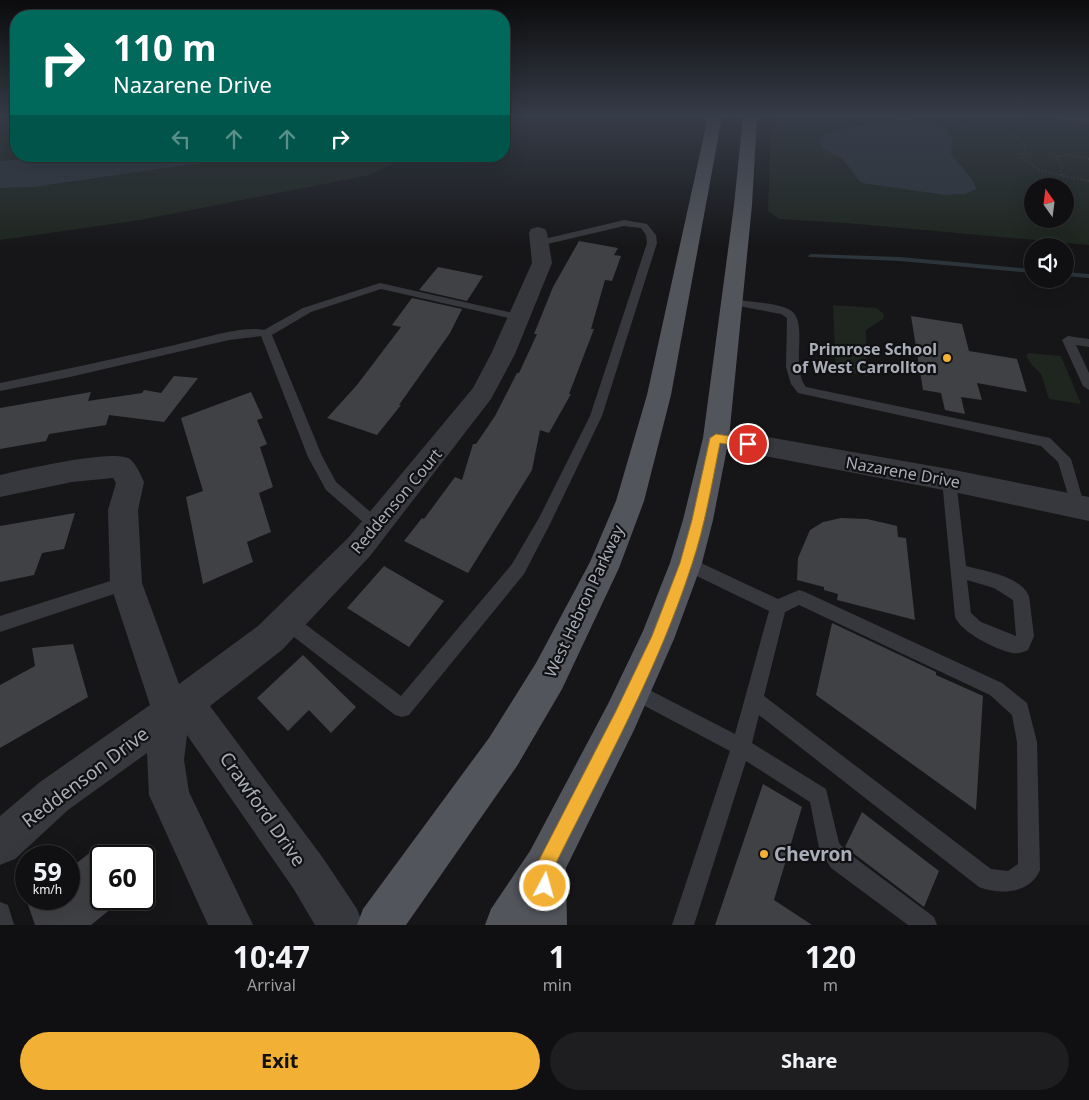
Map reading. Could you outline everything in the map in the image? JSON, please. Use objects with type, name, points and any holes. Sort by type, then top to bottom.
[{"type":"main road","name":"West Hebron Parkway","points":[[379,925],[503,752],[550,676],[603,568],[630,501],[659,395],[706,160]]},
{"type":"main road","points":[[507,925],[545,866],[590,779],[657,639],[686,563],[698,520],[716,438],[747,160]]},
{"type":"main road","points":[[545,866],[545,925]]},
{"type":"street","name":"Reddenson Court","points":[[171,713],[270,638],[287,621],[359,547],[482,394],[542,263],[538,238]]},
{"type":"street","name":"Nazarene Drive","points":[[716,438],[948,480],[1084,508]]},
{"type":"street","points":[[0,486],[72,471],[120,467],[130,482],[123,510],[126,583],[171,713],[166,737],[165,760],[169,795],[231,925]]},
{"type":"street","name":"Reddenson Drive","points":[[0,844],[54,796],[171,713]]},
{"type":"street","name":"Crawford Drive","points":[[171,713],[193,714],[207,730],[308,873],[341,925]]},
{"type":"lane","points":[[287,621],[402,708],[518,569],[545,520],[596,416],[652,243],[651,235],[644,226],[624,222],[538,238]]},
{"type":"lane","points":[[0,387],[70,373],[229,336],[258,332],[266,334],[307,310],[380,286],[518,317]]},
{"type":"lane","points":[[731,302],[784,311],[792,316],[794,322],[792,374],[795,384],[802,390],[1046,442],[1064,459],[1084,508]]},
{"type":"lane","points":[[266,334],[315,457],[331,486],[377,526]]},
{"type":"lane","points":[[1089,343],[1068,340],[1089,386]]},
{"type":"lane","points":[[948,480],[963,617],[975,628],[1014,645],[1022,644],[1025,636],[1021,596],[1013,588],[1001,582],[958,571]]},
{"type":"lane","points":[[686,563],[778,607]]},
{"type":"lane","points":[[0,624],[126,583]]},
{"type":"lane","points":[[683,925],[755,701],[778,607],[798,597],[996,689],[1020,710],[1027,742],[1029,870],[1010,882],[987,879],[755,701]]},
{"type":"lane","points":[[632,690],[741,747],[819,796],[830,848],[839,860],[926,925]]},
{"type":"lane","points":[[0,913],[4,925]]},
{"type":"path","points":[[1025,160],[1040,170],[1089,181]]},
{"type":"path","points":[[1058,160],[1063,166],[1060,172],[1063,176]]},
{"type":"shaded area","points":[[0,160],[10,160],[10,162],[396,162],[370,175],[140,220],[0,240]]},
{"type":"shaded area","points":[[770,160],[1089,160],[1089,245],[1074,244],[1074,238],[1024,239],[847,223],[779,219],[768,211]]},
{"type":"shaded area","points":[[956,160],[974,182],[976,189],[965,194],[945,195],[862,183],[844,161]]},
{"type":"shaded area","points":[[0,161],[207,162],[33,187],[0,188]]},
{"type":"shaded area","points":[[833,305],[876,308],[884,314],[883,319],[866,330],[867,376],[836,370]]},
{"type":"shaded area","points":[[1028,353],[1061,356],[1081,404],[1049,399],[1041,374],[1026,356]]},
{"type":"building","points":[[579,241],[618,248],[614,255],[621,256],[612,281],[605,280],[591,329],[594,329],[569,394],[571,394],[549,433],[540,430],[532,470],[468,573],[404,541],[422,518],[424,519],[455,477],[462,480],[473,444],[476,444],[495,416],[517,373],[519,373],[537,334],[534,334],[553,287]]},
{"type":"building","points":[[438,267],[483,276],[467,301],[419,290]]},
{"type":"building","points":[[412,298],[462,309],[450,333],[399,405],[401,405],[377,435],[327,418],[357,385],[401,327],[392,325]]},
{"type":"building","points":[[911,316],[962,324],[969,351],[1017,359],[1027,392],[977,383],[982,400],[961,397],[965,414],[945,410],[941,393],[923,390]]},
{"type":"building","points":[[174,376],[198,378],[164,422],[109,415],[106,425],[49,434],[46,441],[0,449],[0,408],[91,392],[88,401],[142,393],[144,390],[161,393]]},
{"type":"building","points":[[251,392],[263,418],[257,420],[267,444],[260,447],[273,487],[259,493],[271,532],[247,542],[253,562],[203,584],[186,497],[203,491],[181,418]]},
{"type":"building","points":[[75,513],[64,549],[42,553],[34,575],[0,582],[0,526]]},
{"type":"building","points":[[841,518],[867,519],[897,526],[898,537],[906,538],[915,620],[837,600],[838,594],[824,590],[824,587],[797,580],[798,558],[810,530],[823,522]]},
{"type":"building","points":[[384,566],[444,601],[409,647],[347,608]]},
{"type":"building","points":[[832,623],[936,672],[936,675],[983,696],[976,810],[816,695]]},
{"type":"building","points":[[73,644],[88,697],[0,748],[0,685],[35,666],[32,648]]},
{"type":"building","points":[[303,655],[356,707],[331,733],[309,710],[288,731],[257,698]]},
{"type":"building","name":"Chevron","points":[[763,784],[802,807],[774,900],[812,925],[715,925]]},
{"type":"building","points":[[862,812],[939,871],[924,907],[845,847]]},
{"type":"building","points":[[90,853],[90,910],[109,910],[91,925],[35,925],[30,910],[80,910],[80,860]]},
{"type":"waterway","points":[[811,256],[900,259],[1024,270]]},
{"type":"waterway","points":[[1074,275],[1089,276]]},
{"type":"place","name":"Primrose School of West Carrollton","points":[[947,358]]},
{"type":"place","name":"Chevron","points":[[764,854]]},
{"type":"route","points":[[545,886],[545,866],[621,717],[674,597],[698,520],[716,438],[748,444]]}]
